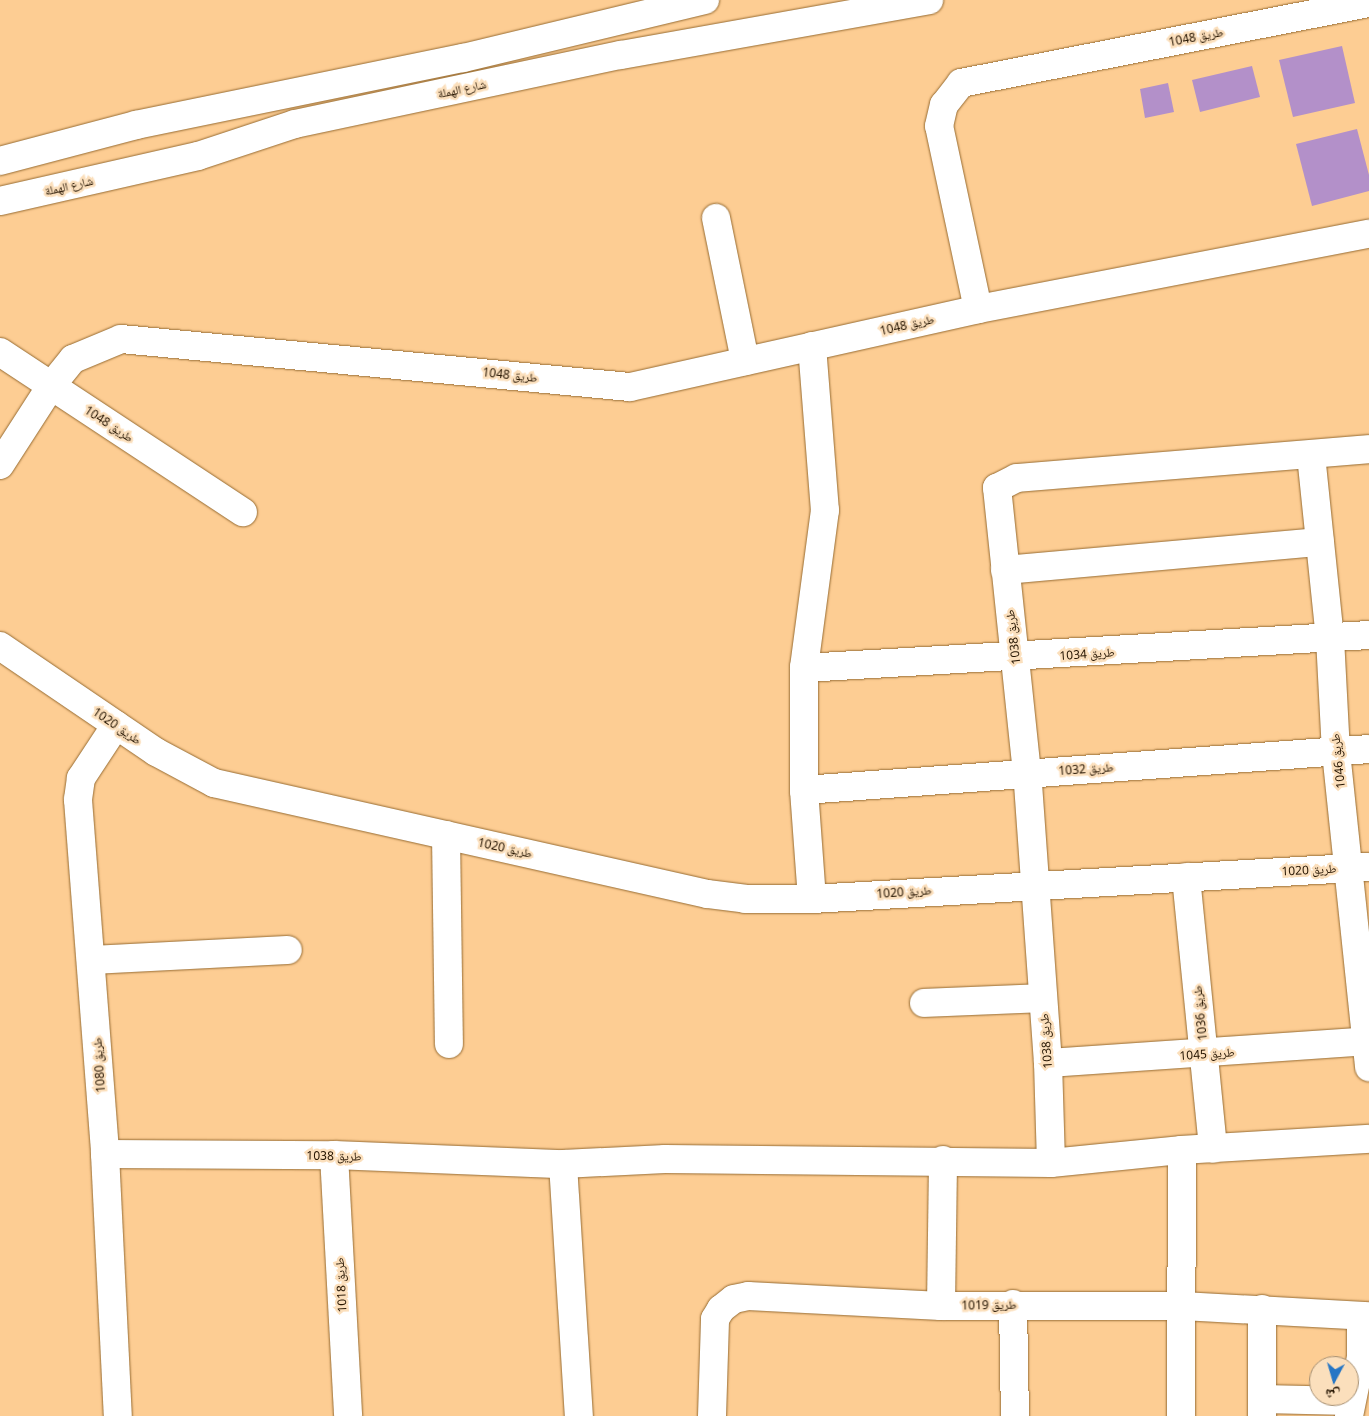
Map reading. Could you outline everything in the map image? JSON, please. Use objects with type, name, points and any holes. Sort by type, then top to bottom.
[{"type":"street","points":[[0,161],[136,125],[463,58],[705,0]]},
{"type":"street","name":"شارع الهملة","points":[[0,201],[198,156],[294,124],[621,55],[929,0]]},
{"type":"street","name":"طريق 1048","points":[[978,309],[939,126],[944,105],[961,83],[1369,3]]},
{"type":"street","points":[[716,218],[745,361]]},
{"type":"street","name":"طريق 1048","points":[[0,465],[51,386],[73,359],[121,339],[630,387],[978,309],[1369,234]]},
{"type":"street","points":[[812,346],[825,510],[804,668],[804,790],[812,899]]},
{"type":"street","name":"طريق 1048","points":[[0,352],[243,512]]},
{"type":"street","name":"طريق 1038","points":[[1051,1163],[1048,1063],[1027,773],[1016,658],[997,506],[997,488],[1004,482],[1017,478],[1369,449]]},
{"type":"street","name":"طريق 1046","points":[[1311,455],[1330,638],[1336,752],[1360,867],[1368,1050]]},
{"type":"street","points":[[1005,570],[1320,542]]},
{"type":"street","name":"طريق 1034","points":[[804,668],[1016,658],[1369,635]]},
{"type":"street","name":"طريق 1020","points":[[0,646],[188,772],[214,783],[707,894],[745,899],[812,899],[1034,884],[1360,867]]},
{"type":"street","name":"طريق 1080","points":[[116,725],[81,778],[79,793],[105,1154],[118,1416]]},
{"type":"street","name":"طريق 1032","points":[[804,790],[1369,749]]},
{"type":"street","points":[[446,835],[449,1044]]},
{"type":"street","name":"طريق 1036","points":[[1186,877],[1214,1149]]},
{"type":"street","points":[[91,960],[288,950]]},
{"type":"street","points":[[924,1003],[1043,998]]},
{"type":"street","name":"طريق 1045","points":[[1048,1063],[1204,1055],[1368,1050]]},
{"type":"street","name":"طريق 1038","points":[[105,1154],[334,1155],[563,1164],[665,1158],[942,1160],[1051,1163],[1182,1150],[1369,1139]]},
{"type":"street","points":[[1181,1416],[1182,1150]]},
{"type":"street","name":"طريق 1018","points":[[334,1155],[348,1416]]},
{"type":"street","points":[[942,1160],[942,1306]]},
{"type":"street","points":[[563,1164],[579,1416]]},
{"type":"street","name":"طريق 1019","points":[[712,1416],[715,1319],[721,1308],[734,1299],[758,1297],[942,1306],[1013,1304],[1182,1306],[1365,1316]]},
{"type":"street","points":[[1013,1304],[1016,1416]]},
{"type":"street","points":[[1262,1309],[1262,1407],[1350,1408],[1357,1386],[1365,1316]]},
{"type":"building","points":[[1342,46],[1355,103],[1293,117],[1279,60]]},
{"type":"building","points":[[1252,66],[1260,97],[1200,112],[1192,80]]},
{"type":"building","points":[[1168,83],[1174,112],[1145,118],[1140,89]]},
{"type":"building","points":[[1357,129],[1369,175],[1369,191],[1312,206],[1296,144]]}]
